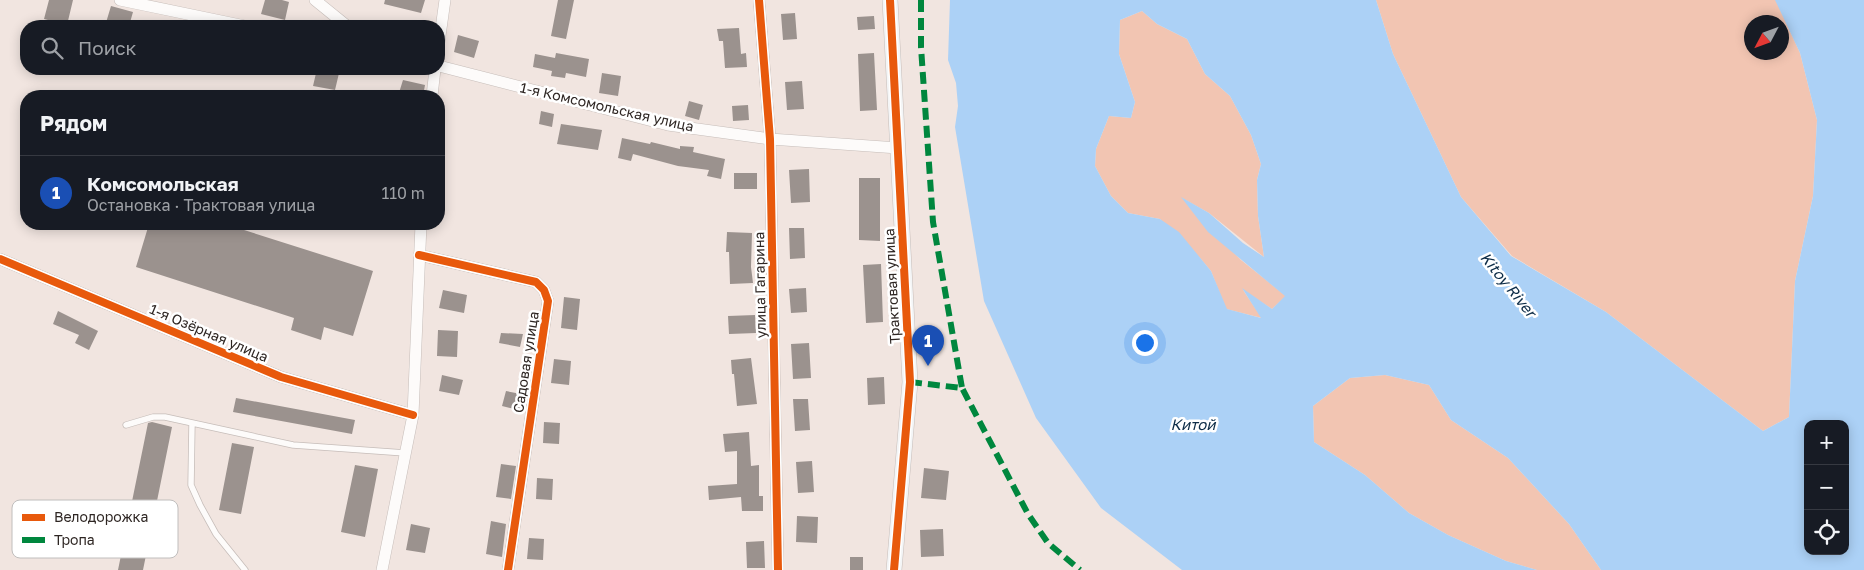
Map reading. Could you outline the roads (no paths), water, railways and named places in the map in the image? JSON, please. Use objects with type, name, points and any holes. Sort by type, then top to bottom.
[{"type":"street","points":[[120,0],[217,20]]},
{"type":"street","points":[[315,0],[340,20]]},
{"type":"street","points":[[442,20],[444,0]]},
{"type":"street","name":"улица Гагарина","points":[[759,0],[770,139],[778,570]]},
{"type":"street","name":"Трактовая улица","points":[[890,0],[910,382],[894,570]]},
{"type":"street","name":"1-я Комсомольская улица","points":[[445,68],[668,125],[770,139],[898,148]]},
{"type":"street","points":[[433,90],[434,75]]},
{"type":"street","points":[[382,570],[413,414],[421,230]]},
{"type":"street","name":"Садовая улица","points":[[419,255],[536,282],[544,290],[548,301],[508,570]]},
{"type":"street","name":"1-я Озёрная улица","points":[[0,259],[281,377],[413,414]]},
{"type":"lane","points":[[126,425],[153,417],[165,417],[293,445],[405,453]]},
{"type":"lane","points":[[192,423],[191,486],[216,534],[245,570]]},
{"type":"water","name":"Китой","points":[[950,0],[1376,0],[1393,54],[1461,197],[1511,256],[1606,312],[1763,431],[1789,417],[1795,281],[1813,196],[1817,120],[1800,53],[1789,30],[1789,15],[1782,15],[1775,0],[1864,0],[1864,570],[1601,570],[1569,524],[1508,458],[1451,420],[1429,385],[1385,375],[1350,378],[1313,406],[1314,442],[1365,475],[1409,513],[1448,535],[1506,561],[1537,570],[1182,570],[1101,508],[1036,418],[984,301],[955,127],[958,106],[956,83],[948,60]],"holes":[[[1142,11],[1157,24],[1187,39],[1205,74],[1230,96],[1251,135],[1261,164],[1257,180],[1258,216],[1264,257],[1243,243],[1209,213],[1181,197],[1208,232],[1285,296],[1272,309],[1242,288],[1261,318],[1227,309],[1211,271],[1179,232],[1160,219],[1128,213],[1111,196],[1095,166],[1096,149],[1109,116],[1131,118],[1135,102],[1119,54],[1120,20]]]},
{"type":"place","name":"Комсомольская","points":[[928,366]]},
{"type":"water label","name":"Kitoy River","points":[[1508,285]]}]
